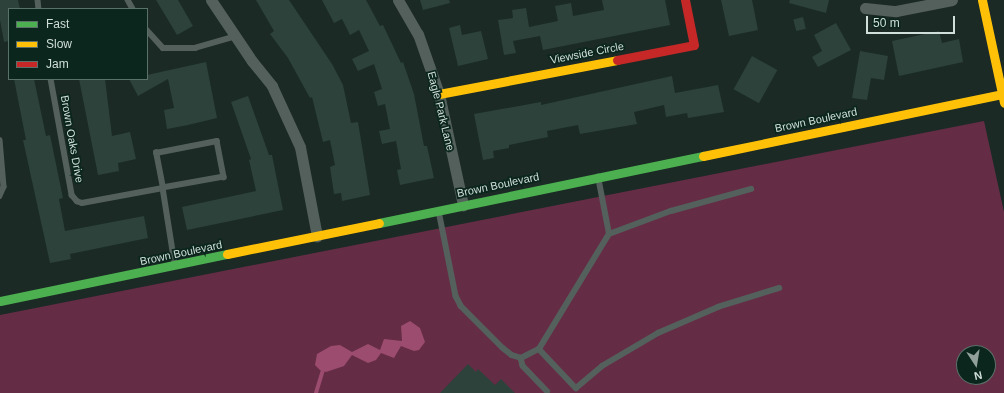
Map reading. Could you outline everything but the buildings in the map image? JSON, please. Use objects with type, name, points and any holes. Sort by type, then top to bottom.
[{"type":"street","points":[[211,0],[252,61],[272,86],[300,147],[317,236]]},
{"type":"street","name":"Eagle Park Lane","points":[[398,0],[418,34],[439,94],[463,205]]},
{"type":"street","name":"Viewside Circle","points":[[439,94],[694,45],[685,0]]},
{"type":"street","points":[[865,8],[896,11],[952,0]]},
{"type":"street","points":[[982,0],[1004,105]]},
{"type":"street","name":"Brown Boulevard","points":[[0,301],[1002,94]]},
{"type":"lane","points":[[38,1],[44,0]]},
{"type":"lane","points":[[148,31],[163,48],[195,48],[236,36]]},
{"type":"lane","name":"Brown Oaks Drive","points":[[51,80],[72,195],[76,201],[126,196],[163,188]]},
{"type":"lane","points":[[0,140],[4,186],[0,196]]},
{"type":"lane","points":[[163,188],[224,177],[217,141],[156,153],[175,266]]},
{"type":"lane","points":[[598,177],[609,234]]},
{"type":"lane","points":[[521,358],[539,349],[609,234],[670,211],[751,189]]},
{"type":"lane","points":[[439,211],[456,296],[461,306],[503,348],[521,358],[523,366],[547,391]]},
{"type":"lane","points":[[539,349],[577,391],[602,366],[658,333],[718,306],[779,288]]},
{"type":"shaded area","points":[[984,121],[1004,212],[1004,393],[0,393],[0,315]]},
{"type":"shaded area","points":[[410,321],[420,328],[425,342],[419,350],[414,351],[401,346],[394,358],[381,353],[376,360],[368,363],[352,355],[344,366],[326,372],[321,371],[315,365],[317,354],[331,346],[340,345],[352,352],[368,344],[380,350],[384,339],[402,341],[401,326]]},
{"type":"waterway","points":[[316,393],[322,373]]},
{"type":"traffic: fast","points":[[379,223],[703,156]]},
{"type":"traffic: fast","points":[[0,301],[227,254]]},
{"type":"traffic: slow","points":[[982,0],[1004,103]]},
{"type":"traffic: slow","points":[[439,94],[617,60]]},
{"type":"traffic: slow","points":[[703,156],[1002,94]]},
{"type":"traffic: slow","points":[[227,254],[379,223]]},
{"type":"traffic: jam","points":[[617,60],[694,45],[685,0]]}]
